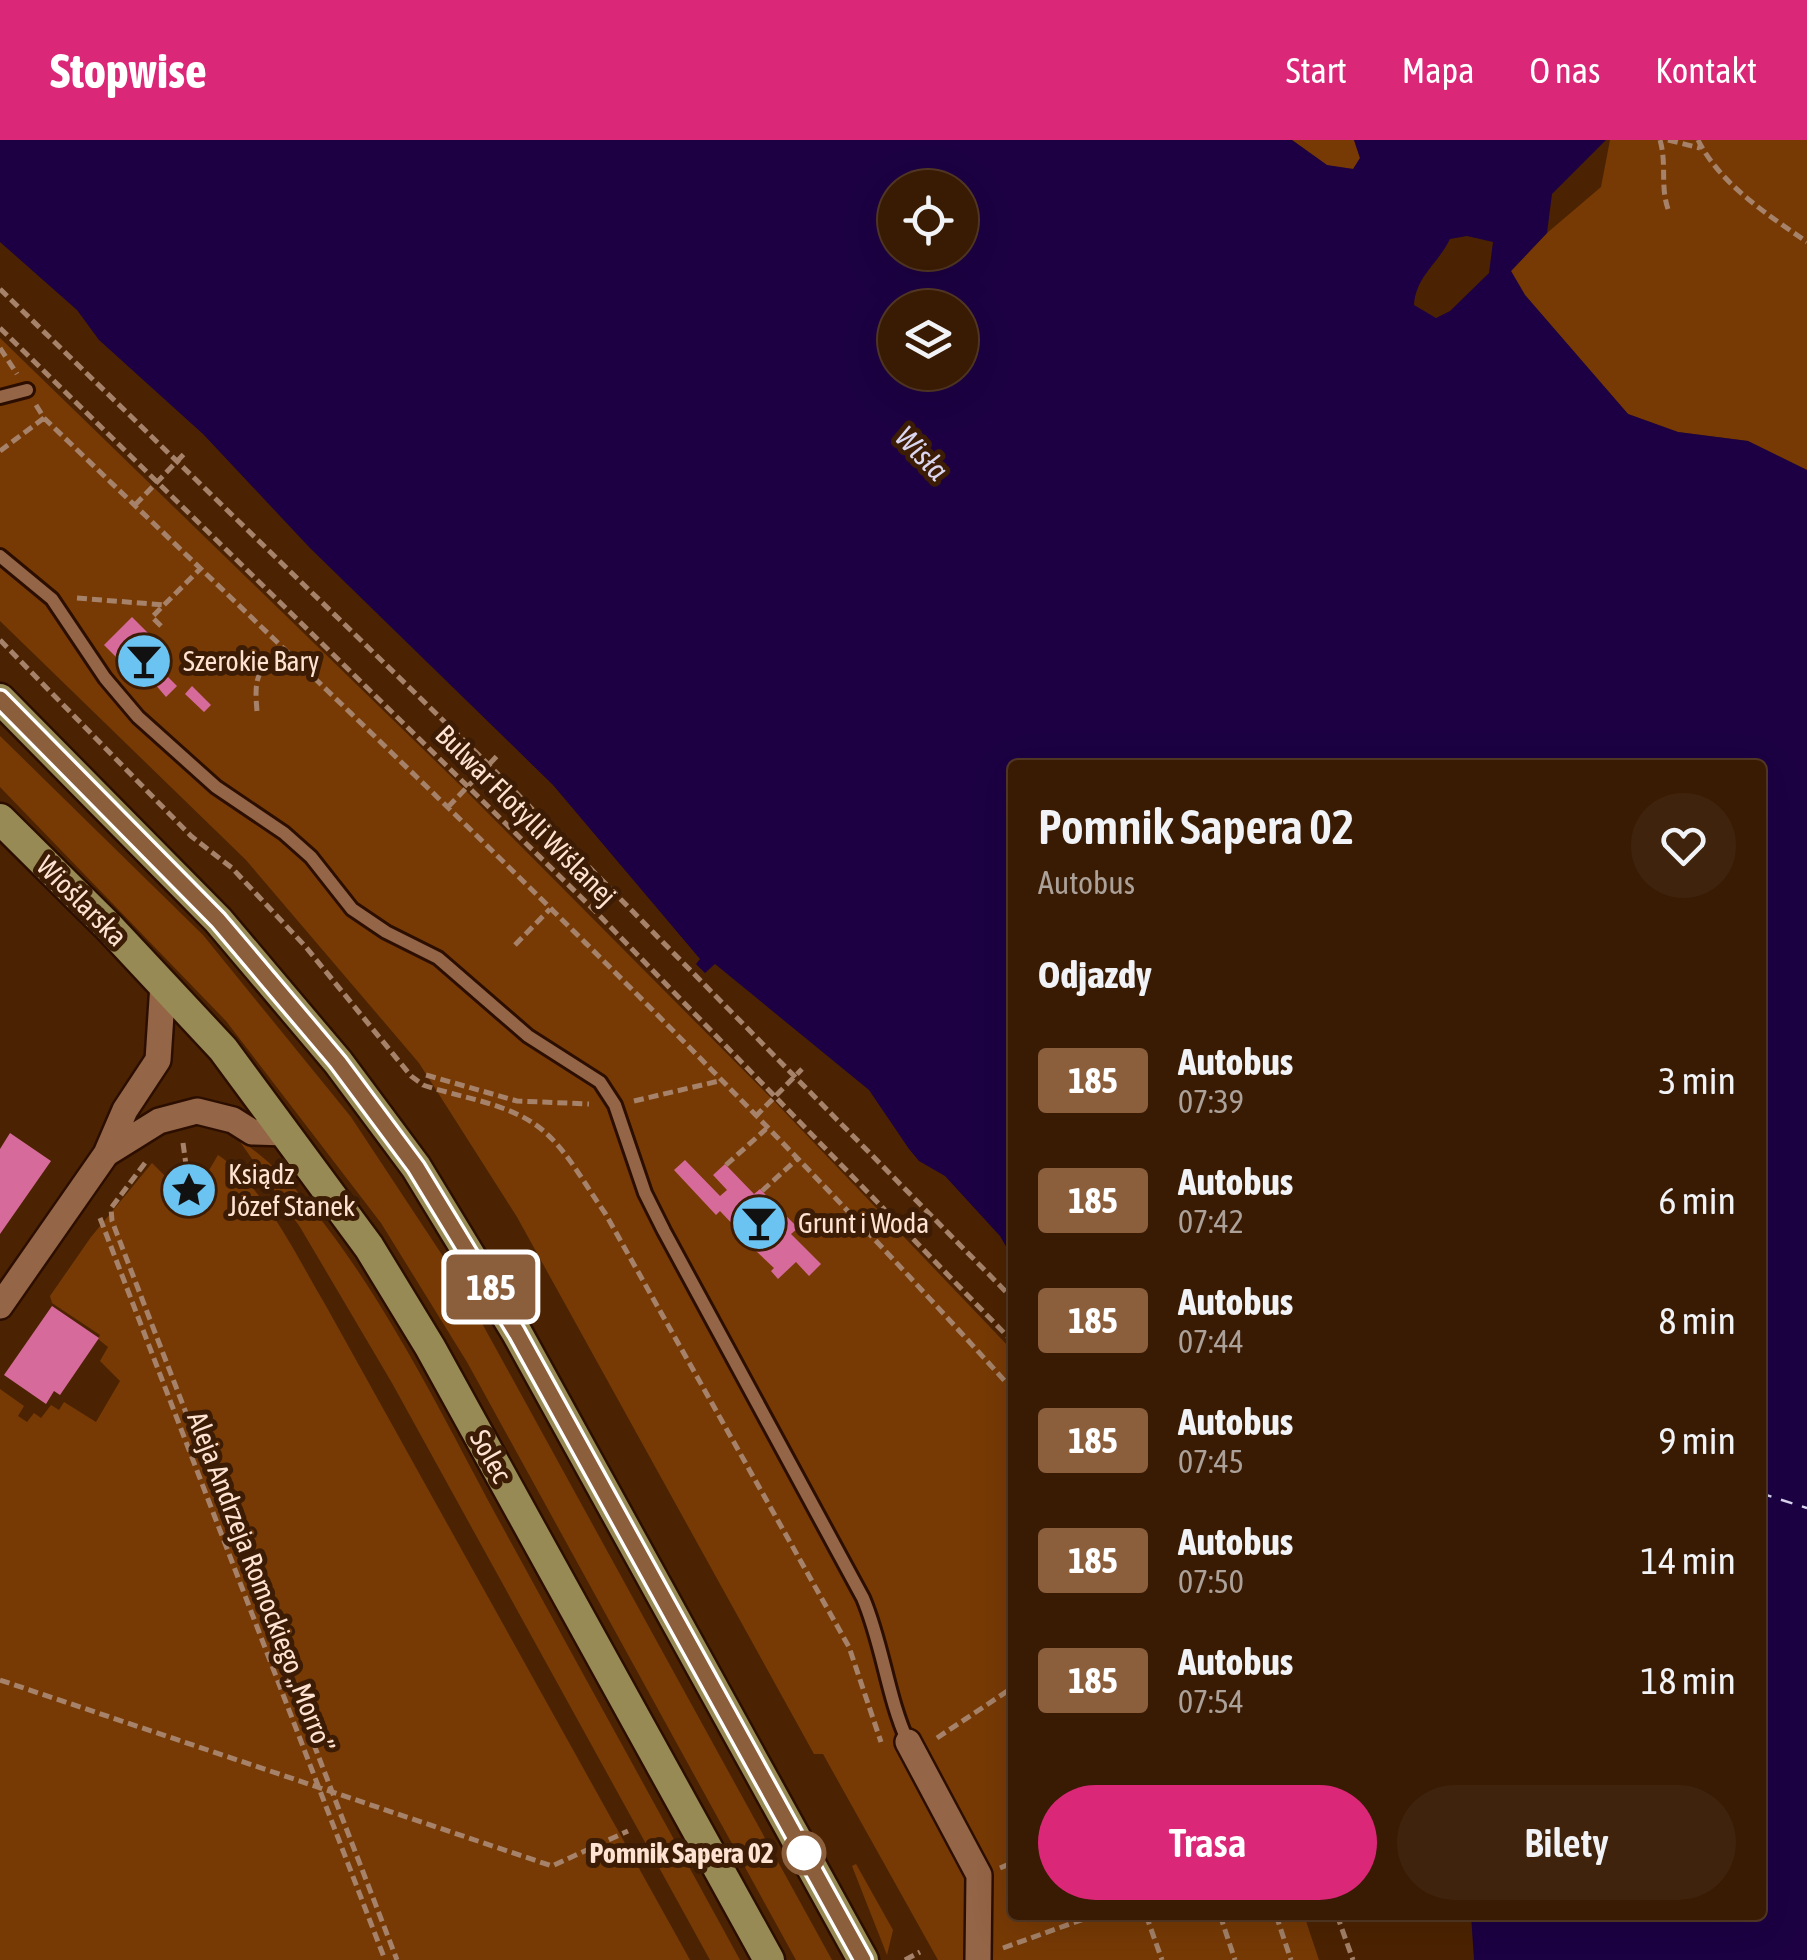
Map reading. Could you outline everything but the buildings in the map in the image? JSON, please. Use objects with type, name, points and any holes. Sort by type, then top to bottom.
[{"type":"main road","points":[[0,699],[164,864],[257,965],[386,1124],[479,1267],[863,1960]]},
{"type":"main road","name":"Wioślarska","points":[[0,819],[164,984]]},
{"type":"main road","name":"Solec","points":[[164,984],[223,1049],[352,1221],[409,1311],[769,1960]]},
{"type":"street","points":[[0,1306],[106,1154],[125,1110],[158,1060],[164,984]]},
{"type":"street","points":[[106,1154],[159,1121],[198,1110],[232,1120],[252,1132],[286,1133]]},
{"type":"street","points":[[911,1748],[979,1875],[978,1960]]},
{"type":"lane","points":[[0,397],[27,390]]},
{"type":"lane","points":[[0,556],[52,599],[104,678],[151,729],[216,787],[284,833],[311,858],[352,909],[457,973],[528,1036],[600,1082],[615,1105],[639,1178],[664,1231],[863,1598],[881,1647],[888,1688],[911,1748]]},
{"type":"path","points":[[1660,140],[1666,163],[1668,209]]},
{"type":"path","points":[[1668,140],[1703,149]]},
{"type":"path","points":[[1698,140],[1741,192],[1807,242]]},
{"type":"path","points":[[0,289],[799,1072],[1008,1294]]},
{"type":"path","name":"Bulwar Flotylli Wiślanej","points":[[0,328],[470,786],[1008,1338]]},
{"type":"path","points":[[0,348],[44,418],[550,909],[796,1160],[1008,1385]]},
{"type":"path","points":[[0,451],[44,418]]},
{"type":"path","points":[[134,505],[184,454]]},
{"type":"path","points":[[161,626],[152,617],[201,568]]},
{"type":"path","points":[[52,599],[92,598],[164,605]]},
{"type":"path","points":[[0,640],[191,836],[232,868],[305,946],[410,1076],[423,1085],[533,1122],[565,1156],[605,1213],[848,1647],[892,1768],[911,1748],[1008,1690]]},
{"type":"path","points":[[257,712],[255,682],[262,667],[282,647]]},
{"type":"path","points":[[448,807],[498,755]]},
{"type":"path","points":[[515,945],[550,909]]},
{"type":"path","points":[[754,1117],[799,1072]]},
{"type":"path","points":[[426,1075],[516,1101],[615,1105],[719,1081]]},
{"type":"path","points":[[726,1165],[766,1129]]},
{"type":"path","points":[[173,1145],[180,1139],[188,1187]]},
{"type":"path","points":[[150,1158],[112,1208],[112,1222],[397,1960]]},
{"type":"path","points":[[762,1191],[796,1160]]},
{"type":"path","points":[[837,1218],[844,1211]]},
{"type":"path","name":"Aleja Andrzeja Romockiego „Morro”","points":[[100,1218],[386,1960]]},
{"type":"path","points":[[0,1680],[552,1866],[628,1831]]},
{"type":"path","points":[[978,1960],[1082,1920]]},
{"type":"path","points":[[1148,1920],[1162,1960]]},
{"type":"path","points":[[1222,1920],[1235,1960]]},
{"type":"path","points":[[1278,1920],[1291,1960]]},
{"type":"path","points":[[1339,1920],[1353,1960]]},
{"type":"path","points":[[905,1960],[920,1952]]},
{"type":"shaded area","points":[[1292,140],[1354,140],[1360,158],[1354,169],[1328,166]]},
{"type":"shaded area","points":[[1610,140],[1807,140],[1807,470],[1748,441],[1678,432],[1628,414],[1525,295],[1511,271],[1547,233],[1601,187]]},
{"type":"shaded area","points":[[0,338],[462,787],[775,1102],[1008,1346],[1008,1920],[1306,1920],[1319,1960],[938,1960],[823,1754],[814,1754],[517,1217],[419,1063],[246,860],[0,621]]},
{"type":"shaded area","points":[[0,736],[203,935],[351,1117],[456,1276],[832,1960],[796,1960],[467,1362],[381,1223],[226,1021],[0,787]]},
{"type":"shaded area","points":[[238,1139],[277,1170],[315,1212],[386,1316],[740,1960],[710,1960],[392,1383],[300,1227]]},
{"type":"shaded area","points":[[218,1155],[250,1185],[291,1245],[690,1960],[0,1960],[0,1389],[24,1406],[18,1416],[27,1422],[34,1413],[41,1418],[51,1405],[59,1410],[64,1402],[96,1422],[120,1381],[100,1361],[108,1347],[98,1339],[100,1335],[52,1303],[50,1296],[91,1237],[152,1163],[192,1199]]},
{"type":"shaded area","points":[[856,1864],[893,1930],[887,1955],[852,1866]]},
{"type":"water","name":"Wisła","points":[[0,140],[1292,140],[1327,165],[1353,169],[1360,158],[1354,140],[1606,140],[1552,194],[1547,233],[1511,271],[1525,295],[1628,414],[1678,432],[1748,441],[1807,470],[1807,1960],[1474,1960],[1471,1920],[1766,1920],[1766,760],[1008,760],[1008,1250],[945,1176],[919,1161],[869,1090],[715,964],[705,973],[696,964],[700,959],[553,785],[310,548],[203,434],[99,340],[77,310],[0,242]],"holes":[[[1467,236],[1493,242],[1489,273],[1450,311],[1436,318],[1414,305],[1423,278],[1450,239]]]},
{"type":"ferry route","points":[[1766,1495],[1807,1508]]},
{"type":"bus line","name":"185","points":[[0,699],[218,920],[338,1062],[416,1167],[517,1333],[863,1960]]},
{"type":"place","name":"Szerokie Bary","points":[[144,661]]},
{"type":"place","name":"Ksiądz Józef Stanek","points":[[189,1190]]},
{"type":"place","name":"Grunt i Woda","points":[[759,1223]]},
{"type":"place","name":"Pomnik Sapera 02","points":[[804,1853]]}]
